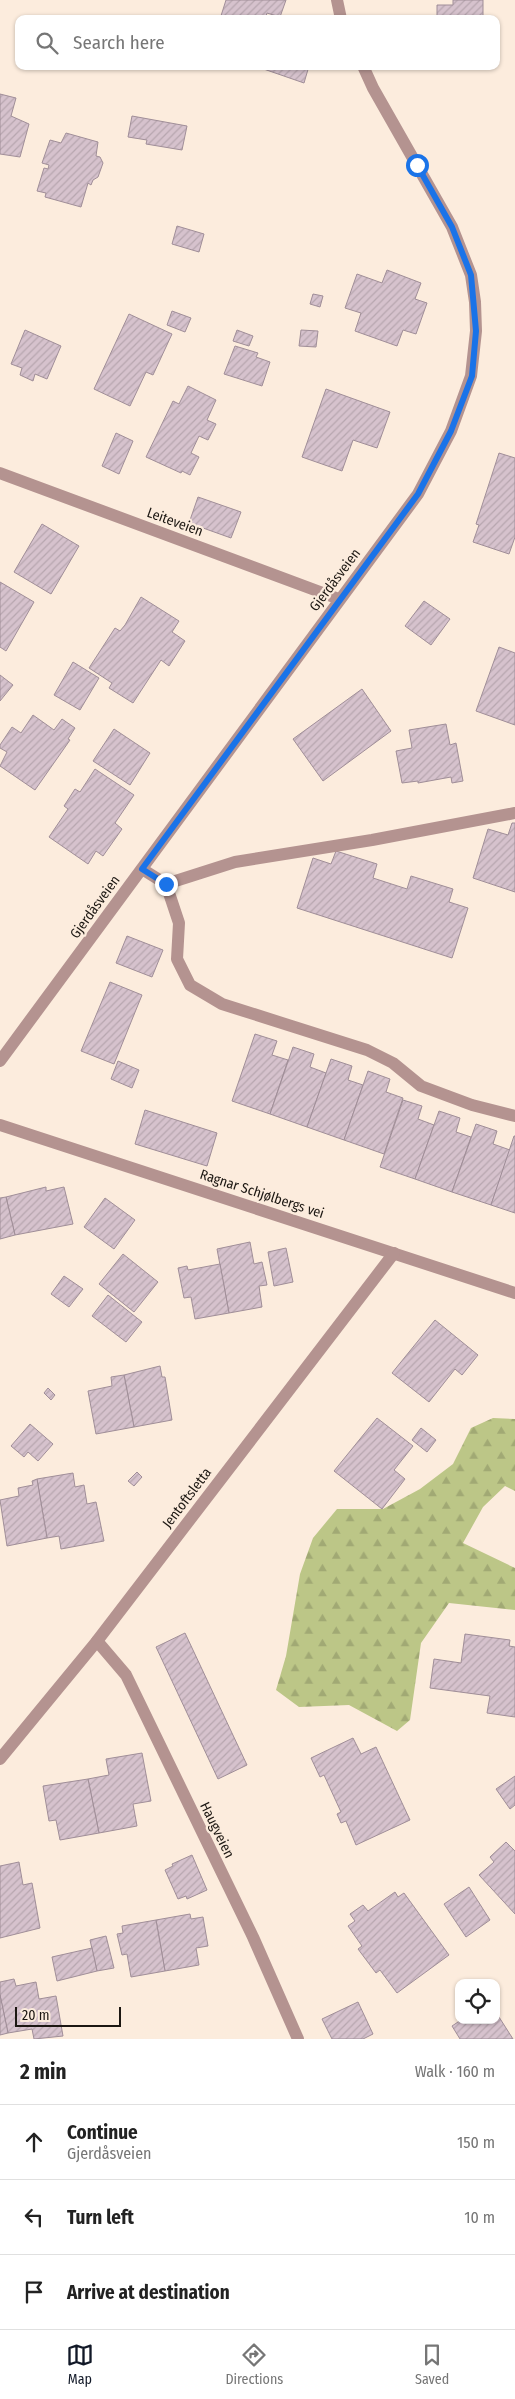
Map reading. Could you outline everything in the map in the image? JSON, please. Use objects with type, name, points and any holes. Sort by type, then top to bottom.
[{"type":"street","points":[[337,0],[340,15]]},
{"type":"street","name":"Gjerdåsveien","points":[[0,1061],[418,494],[451,431],[472,376],[476,331],[471,275],[452,227],[373,88],[365,70]]},
{"type":"street","name":"Leiteveien","points":[[0,473],[340,599]]},
{"type":"street","points":[[166,884],[234,862],[372,840],[515,813]]},
{"type":"street","points":[[142,869],[166,884],[179,923],[177,959],[190,986],[222,1004],[367,1050],[393,1063],[421,1086],[472,1106],[515,1116]]},
{"type":"street","name":"Ragnar Schjølbergs vei","points":[[0,1125],[515,1293]]},
{"type":"street","name":"Jentoftsletta","points":[[0,1759],[97,1641],[394,1252]]},
{"type":"street","name":"Haugveien","points":[[97,1641],[126,1675],[252,1937],[298,2039]]},
{"type":"green space","points":[[493,1418],[515,1419],[515,1491],[505,1486],[483,1507],[463,1543],[515,1568],[515,1610],[449,1603],[421,1643],[410,1720],[397,1731],[349,1705],[299,1707],[276,1690],[286,1656],[300,1574],[313,1538],[337,1509],[383,1509],[420,1489],[453,1464],[471,1428]]},
{"type":"building","points":[[226,0],[286,0],[281,15],[267,13],[266,15],[221,15]]},
{"type":"building","points":[[453,0],[483,0],[483,15],[437,15],[437,5],[453,5]]},
{"type":"building","points":[[267,70],[308,70],[304,83]]},
{"type":"building","points":[[0,94],[16,98],[11,116],[29,124],[20,157],[0,154]]},
{"type":"building","points":[[132,116],[187,126],[182,150],[146,144],[147,140],[128,137]]},
{"type":"building","points":[[66,133],[98,142],[96,156],[100,157],[103,163],[98,177],[93,180],[91,185],[88,183],[81,207],[45,197],[46,193],[37,191],[44,168],[48,169],[49,165],[42,163],[50,140],[61,143]]},
{"type":"building","points":[[177,226],[204,234],[199,252],[172,244]]},
{"type":"building","points":[[387,270],[421,283],[415,299],[427,303],[416,334],[403,330],[397,346],[355,331],[361,313],[345,308],[357,274],[382,283]]},
{"type":"building","points":[[313,294],[323,296],[320,307],[310,304]]},
{"type":"building","points":[[172,311],[191,318],[185,332],[167,325]]},
{"type":"building","points":[[129,314],[172,334],[153,375],[146,372],[130,406],[94,389]]},
{"type":"building","points":[[25,330],[61,346],[47,379],[35,374],[33,381],[20,375],[22,368],[11,364]]},
{"type":"building","points":[[237,330],[253,336],[249,346],[233,341]]},
{"type":"building","points":[[301,330],[318,331],[316,347],[299,346]]},
{"type":"building","points":[[235,346],[258,353],[256,357],[270,362],[262,386],[224,374]]},
{"type":"building","points":[[188,386],[216,400],[207,420],[216,424],[208,440],[199,436],[191,453],[199,457],[190,475],[182,471],[181,473],[146,457],[173,401],[179,404]]},
{"type":"building","points":[[326,389],[390,412],[377,448],[353,440],[342,471],[302,457]]},
{"type":"building","points":[[116,433],[133,441],[119,474],[102,466]]},
{"type":"building","points":[[499,453],[515,458],[515,537],[509,554],[473,542],[479,525],[476,524]]},
{"type":"building","points":[[198,497],[241,512],[231,538],[189,523]]},
{"type":"building","points":[[42,524],[79,546],[51,594],[14,572]]},
{"type":"building","points":[[0,582],[34,602],[6,651],[0,647]]},
{"type":"building","points":[[141,597],[179,621],[172,632],[185,641],[169,666],[161,660],[133,703],[109,688],[112,683],[89,668],[115,628],[120,631],[125,625]]},
{"type":"building","points":[[424,601],[450,619],[431,645],[405,626]]},
{"type":"building","points":[[499,647],[515,653],[515,725],[476,711]]},
{"type":"building","points":[[73,662],[99,678],[80,710],[54,695]]},
{"type":"building","points":[[0,675],[13,685],[0,701]]},
{"type":"building","points":[[362,689],[391,731],[323,781],[293,739]]},
{"type":"building","points":[[33,715],[54,730],[62,719],[75,728],[68,739],[70,740],[35,790],[0,766],[7,752],[0,748],[0,745],[12,727],[21,733]]},
{"type":"building","points":[[446,724],[450,745],[456,743],[463,781],[452,783],[451,777],[418,783],[418,781],[402,783],[396,751],[412,748],[409,730]]},
{"type":"building","points":[[114,729],[150,753],[130,785],[93,761]]},
{"type":"building","points":[[95,769],[134,795],[115,823],[122,829],[103,856],[96,851],[88,864],[49,837],[68,809],[64,806],[75,789],[80,792]]},
{"type":"building","points":[[512,823],[515,823],[515,892],[473,878],[488,829],[508,835]]},
{"type":"building","points":[[336,851],[377,864],[373,878],[407,889],[411,876],[453,889],[449,902],[468,908],[452,958],[297,908],[313,858],[331,864]]},
{"type":"building","points":[[127,936],[163,950],[152,977],[116,963]]},
{"type":"building","points":[[110,982],[142,995],[114,1064],[81,1051]]},
{"type":"building","points":[[255,1034],[277,1041],[272,1055],[288,1060],[270,1114],[232,1101]]},
{"type":"building","points":[[293,1047],[314,1054],[310,1067],[326,1073],[307,1127],[270,1114]]},
{"type":"building","points":[[331,1059],[352,1066],[348,1080],[363,1085],[344,1140],[307,1127]]},
{"type":"building","points":[[118,1061],[139,1070],[132,1088],[111,1079]]},
{"type":"building","points":[[368,1071],[390,1079],[386,1092],[403,1098],[384,1154],[344,1140]]},
{"type":"building","points":[[403,1100],[422,1106],[418,1119],[434,1125],[415,1179],[380,1167]]},
{"type":"building","points":[[145,1110],[217,1133],[207,1166],[135,1144]]},
{"type":"building","points":[[439,1111],[460,1118],[456,1132],[471,1137],[452,1192],[415,1179]]},
{"type":"building","points":[[476,1124],[497,1131],[493,1144],[510,1150],[491,1205],[452,1192]]},
{"type":"building","points":[[515,1136],[515,1213],[491,1205]]},
{"type":"building","points":[[46,1187],[46,1191],[64,1187],[73,1224],[15,1235],[6,1197]]},
{"type":"building","points":[[6,1197],[15,1235],[0,1239],[0,1198]]},
{"type":"building","points":[[105,1198],[135,1220],[114,1249],[84,1227]]},
{"type":"building","points":[[250,1242],[254,1264],[262,1262],[267,1285],[259,1286],[262,1307],[229,1313],[217,1249]]},
{"type":"building","points":[[286,1248],[293,1282],[274,1286],[268,1252]]},
{"type":"building","points":[[123,1254],[158,1282],[134,1312],[99,1284]]},
{"type":"building","points":[[220,1264],[229,1313],[195,1319],[191,1297],[184,1298],[178,1268],[187,1266],[188,1270]]},
{"type":"building","points":[[64,1276],[83,1289],[69,1307],[51,1294]]},
{"type":"building","points":[[108,1295],[142,1322],[126,1342],[92,1316]]},
{"type":"building","points":[[435,1320],[478,1355],[462,1375],[455,1369],[429,1402],[392,1373]]},
{"type":"building","points":[[160,1366],[162,1377],[165,1377],[172,1420],[134,1427],[124,1375]]},
{"type":"building","points":[[124,1375],[134,1427],[96,1434],[88,1391],[112,1386],[111,1377]]},
{"type":"building","points":[[48,1388],[55,1395],[51,1400],[44,1393]]},
{"type":"building","points":[[377,1418],[413,1446],[394,1470],[405,1479],[382,1509],[334,1471]]},
{"type":"building","points":[[30,1424],[53,1444],[38,1461],[28,1452],[24,1457],[11,1446]]},
{"type":"building","points":[[421,1428],[436,1440],[427,1452],[412,1440]]},
{"type":"building","points":[[137,1472],[142,1477],[134,1486],[128,1481]]},
{"type":"building","points":[[73,1473],[75,1487],[84,1485],[87,1504],[96,1502],[104,1541],[61,1549],[59,1536],[47,1538],[37,1479]]},
{"type":"building","points":[[37,1479],[47,1538],[7,1546],[0,1500],[19,1496],[18,1488],[33,1485],[32,1481]]},
{"type":"building","points":[[185,1633],[247,1765],[218,1779],[156,1647]]},
{"type":"building","points":[[465,1634],[510,1640],[509,1646],[515,1647],[515,1717],[487,1713],[490,1696],[430,1688],[434,1659],[461,1663]]},
{"type":"building","points":[[353,1738],[361,1754],[376,1747],[410,1820],[356,1845],[346,1821],[341,1823],[337,1814],[341,1812],[324,1775],[320,1777],[311,1758]]},
{"type":"building","points":[[142,1753],[151,1801],[133,1804],[137,1826],[99,1833],[88,1779],[109,1775],[106,1759]]},
{"type":"building","points":[[515,1776],[515,1805],[510,1809],[496,1789]]},
{"type":"building","points":[[88,1779],[99,1833],[60,1840],[56,1820],[49,1821],[43,1786]]},
{"type":"building","points":[[506,1842],[515,1851],[515,1914],[479,1875],[494,1862],[490,1857]]},
{"type":"building","points":[[192,1855],[207,1890],[187,1899],[186,1896],[178,1899],[165,1870],[173,1866],[172,1864]]},
{"type":"building","points":[[19,1862],[23,1885],[32,1883],[40,1928],[0,1938],[0,1866]]},
{"type":"building","points":[[469,1887],[490,1920],[466,1937],[444,1904]]},
{"type":"building","points":[[395,1892],[398,1897],[404,1893],[449,1955],[397,1993],[380,1970],[376,1973],[358,1949],[362,1946],[348,1926],[355,1921],[350,1914],[363,1905],[368,1911]]},
{"type":"building","points":[[190,1914],[191,1919],[203,1917],[208,1946],[196,1948],[199,1965],[165,1971],[156,1920]]},
{"type":"building","points":[[156,1920],[165,1971],[131,1977],[127,1954],[122,1955],[117,1934],[123,1933],[122,1926]]},
{"type":"building","points":[[106,1936],[114,1968],[97,1971],[90,1940]]},
{"type":"building","points":[[92,1948],[97,1971],[57,1981],[52,1957]]},
{"type":"building","points":[[14,1979],[16,1986],[36,1982],[39,1999],[56,1996],[63,2036],[34,2039],[32,2029],[8,2033],[0,1995],[0,1982]]},
{"type":"building","points":[[0,1995],[8,2033],[0,2035]]},
{"type":"building","points":[[358,2002],[373,2034],[363,2039],[332,2039],[322,2019]]},
{"type":"building","points":[[500,2019],[513,2039],[460,2039],[452,2026],[455,2024],[500,2024]]},
{"type":"route","points":[[166,884],[142,869],[418,494],[451,431],[472,376],[476,331],[475,302],[471,275],[452,227],[417,165]]}]
